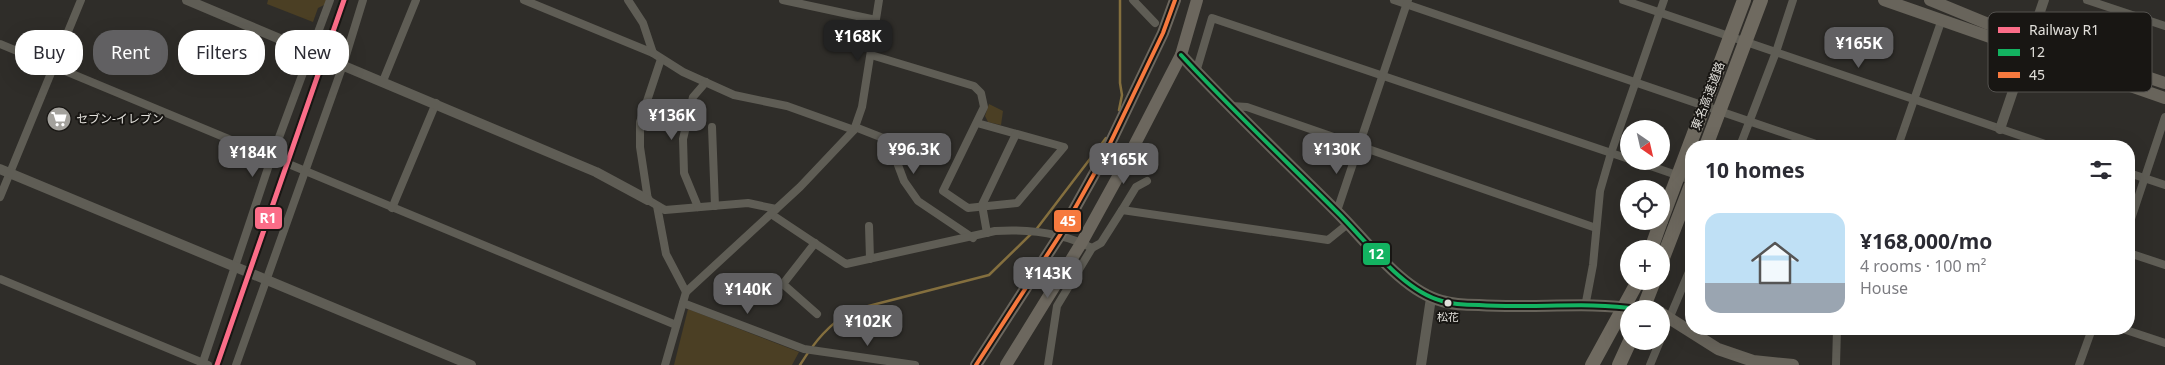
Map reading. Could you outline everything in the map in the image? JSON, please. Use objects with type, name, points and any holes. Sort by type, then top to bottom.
[{"type":"highway","points":[[976,365],[1060,236],[1103,158],[1163,33],[1175,0]]},
{"type":"highway","points":[[1006,365],[1087,245],[1181,55],[1197,0]]},
{"type":"highway","name":"東名高速道路","points":[[1691,140],[1744,0]]},
{"type":"highway","name":"東名高速道路","points":[[1708,140],[1761,0]]},
{"type":"highway","name":"東名高速道路","points":[[1670,197],[1685,157]]},
{"type":"highway","points":[[1670,240],[1685,201]]},
{"type":"highway","points":[[1592,365],[1633,290]]},
{"type":"highway","points":[[1603,365],[1634,290]]},
{"type":"highway","points":[[1619,365],[1626,350]]},
{"type":"main road","points":[[1884,0],[1988,36]]},
{"type":"main road","points":[[1930,0],[1948,3],[1988,24]]},
{"type":"main road","points":[[1181,55],[1227,105],[1337,211],[1403,278],[1431,298],[1455,304],[1503,307],[1585,307],[1607,304],[1620,306]]},
{"type":"main road","points":[[2152,79],[2165,83]]},
{"type":"main road","points":[[2148,92],[2165,98]]},
{"type":"main road","points":[[1670,318],[1685,328]]},
{"type":"main road","points":[[1696,335],[1718,349],[1753,361],[1787,365]]},
{"type":"street","points":[[68,30],[81,0]]},
{"type":"street","points":[[187,0],[275,36]]},
{"type":"street","points":[[319,30],[330,0]]},
{"type":"street","points":[[349,46],[363,0]]},
{"type":"street","points":[[383,81],[416,0]]},
{"type":"street","points":[[524,0],[654,53],[683,72],[734,95],[787,106],[884,138],[892,149],[904,181],[918,201],[973,238]]},
{"type":"street","points":[[628,0],[643,23],[654,53]]},
{"type":"street","points":[[783,0],[876,20]]},
{"type":"street","points":[[665,365],[686,292],[774,211],[854,129],[871,55],[879,0]]},
{"type":"street","points":[[1133,0],[1155,24]]},
{"type":"street","points":[[1394,0],[1407,2],[1635,83],[1804,140]]},
{"type":"street","points":[[1622,0],[2032,140]]},
{"type":"street","points":[[1585,307],[1593,265],[1600,191],[1611,153],[1664,0]]},
{"type":"street","points":[[1742,140],[1776,52],[1793,0]]},
{"type":"street","points":[[2040,12],[2044,0]]},
{"type":"street","points":[[2087,0],[2123,12]]},
{"type":"street","points":[[1337,211],[1407,2]]},
{"type":"street","points":[[1196,72],[1212,18],[1620,156]]},
{"type":"street","points":[[1900,140],[1942,19]]},
{"type":"street","points":[[2152,22],[2165,26]]},
{"type":"street","points":[[0,44],[15,51]]},
{"type":"street","points":[[871,55],[974,86],[981,93],[984,107],[943,191],[968,208],[982,205],[1017,203],[1064,147],[977,123]]},
{"type":"street","points":[[648,200],[640,147],[640,122],[661,59]]},
{"type":"street","points":[[349,67],[596,172],[665,210],[748,203],[774,211],[846,264],[1014,230],[1060,236],[1087,245],[1101,243],[1136,187],[1147,181]]},
{"type":"street","points":[[0,197],[50,75]]},
{"type":"street","points":[[72,75],[676,325]]},
{"type":"street","points":[[0,279],[204,364],[272,159],[302,75]]},
{"type":"street","points":[[236,365],[339,75]]},
{"type":"street","points":[[698,207],[684,172],[683,139],[693,97],[706,82]]},
{"type":"street","points":[[2000,129],[2012,92]]},
{"type":"street","points":[[392,208],[436,103]]},
{"type":"street","points":[[1227,105],[1246,107],[1596,228]]},
{"type":"street","points":[[2135,208],[2165,117]]},
{"type":"street","points":[[712,127],[715,206]]},
{"type":"street","points":[[987,234],[982,205],[1016,134]]},
{"type":"street","points":[[0,169],[471,365]]},
{"type":"street","points":[[1662,170],[1685,178]]},
{"type":"street","points":[[2135,175],[2165,185]]},
{"type":"street","points":[[657,206],[666,254],[686,292]]},
{"type":"street","points":[[1122,210],[1328,240],[1348,223]]},
{"type":"street","points":[[869,226],[870,259]]},
{"type":"street","points":[[815,243],[783,284],[817,314]]},
{"type":"street","points":[[1048,365],[1057,306],[1087,245]]},
{"type":"street","points":[[2135,255],[2165,265]]},
{"type":"street","points":[[1670,306],[1685,278]]},
{"type":"street","points":[[1421,365],[1431,298]]},
{"type":"street","points":[[683,302],[804,349],[915,365]]},
{"type":"street","points":[[2135,333],[2165,342]]},
{"type":"street","points":[[1836,365],[1837,335]]},
{"type":"street","points":[[2079,365],[2090,335]]},
{"type":"street","points":[[1650,365],[1657,350]]},
{"type":"shaded area","points":[[268,0],[327,0],[326,4],[318,8],[313,22],[267,4]]},
{"type":"shaded area","points":[[989,104],[1003,111],[1001,125],[988,122],[985,116]]},
{"type":"shaded area","points":[[688,309],[799,352],[792,365],[674,365]]},
{"type":"waterway","points":[[1119,110],[1122,95],[1120,83],[1120,0]]},
{"type":"waterway","points":[[1035,231],[1106,138]]},
{"type":"waterway","points":[[800,365],[823,334],[853,310],[989,275],[1031,234]]},
{"type":"rail line","name":"R1","points":[[217,365],[344,0]]},
{"type":"transit line","name":"45","points":[[976,365],[1060,235],[1103,158],[1163,33],[1175,0]]},
{"type":"transit line","name":"12","points":[[1181,55],[1385,263],[1413,287],[1427,295],[1460,304],[1620,307]]},
{"type":"place","name":"セブン-イレブン","points":[[59,119]]},
{"type":"place","name":"松花","points":[[1448,303]]}]
